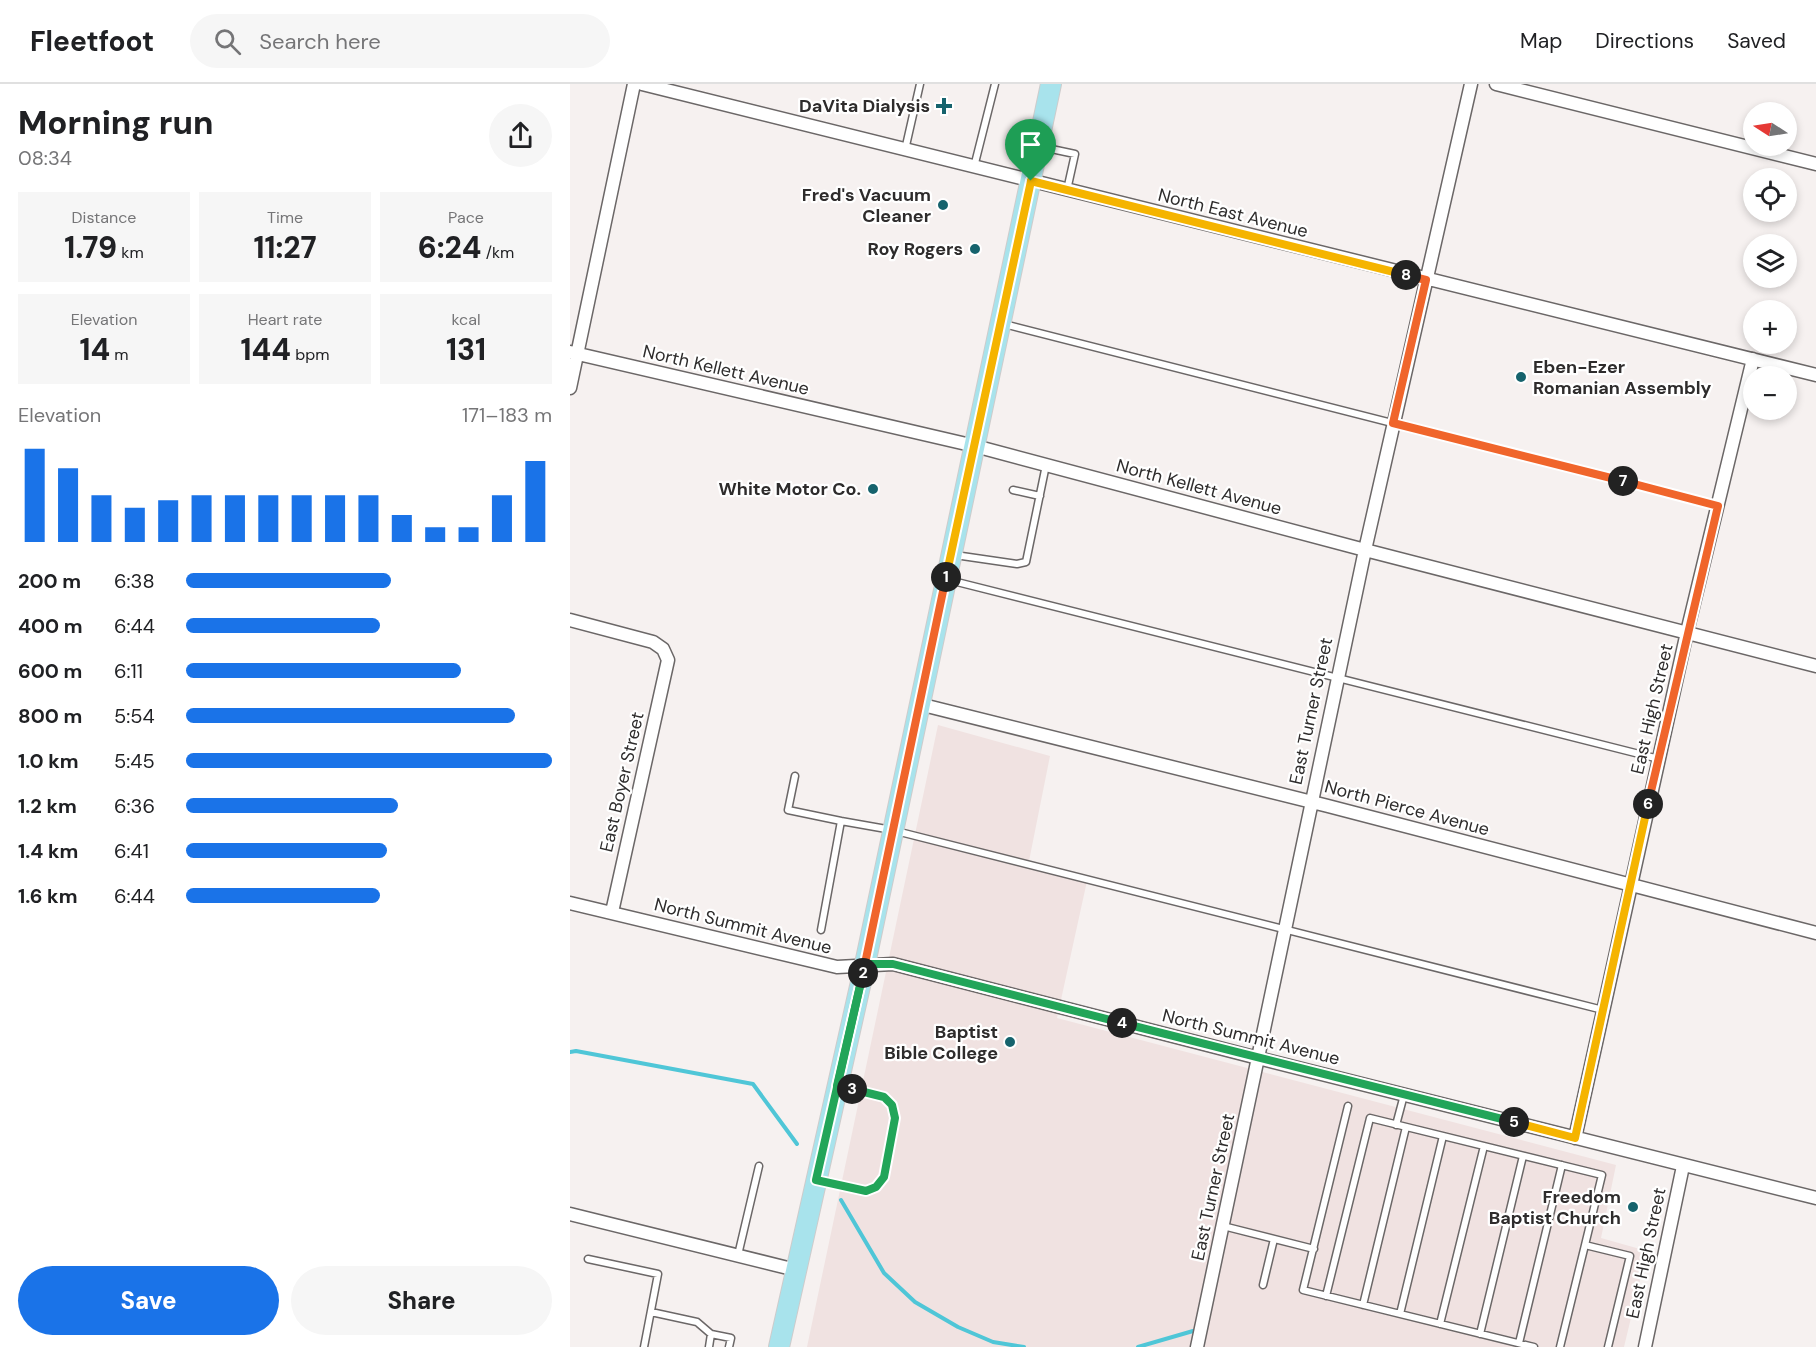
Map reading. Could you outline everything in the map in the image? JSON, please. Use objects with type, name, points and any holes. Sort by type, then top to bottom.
[{"type":"main road","points":[[779,1347],[865,964],[1051,84]]},
{"type":"street","points":[[570,388],[574,353],[634,84]]},
{"type":"street","name":"North East Avenue","points":[[642,84],[1816,375]]},
{"type":"street","name":"East Turner Street","points":[[1197,1347],[1310,801],[1393,423],[1471,84]]},
{"type":"street","points":[[1496,84],[1816,164]]},
{"type":"street","name":"North Kellett Avenue","points":[[574,353],[975,446],[1365,550],[1816,666]]},
{"type":"street","name":"East High Street","points":[[1575,1138],[1687,632],[1753,359]]},
{"type":"street","name":"East Boyer Street","points":[[570,621],[653,642],[663,649],[668,660],[612,912]]},
{"type":"street","name":"North Pierce Avenue","points":[[919,704],[1310,801],[1816,933]]},
{"type":"street","name":"North Summit Avenue","points":[[570,903],[837,967],[893,964],[1816,1198]]},
{"type":"street","name":"East High Street","points":[[1645,1347],[1683,1166]]},
{"type":"street","points":[[570,1214],[796,1270]]},
{"type":"lane","points":[[905,150],[920,84]]},
{"type":"lane","points":[[974,167],[995,84]]},
{"type":"lane","points":[[1038,147],[1075,154],[1067,190]]},
{"type":"lane","points":[[1001,324],[1718,506]]},
{"type":"lane","points":[[951,554],[1017,564],[1026,562],[1046,465]]},
{"type":"lane","points":[[1013,490],[1040,496]]},
{"type":"lane","points":[[946,579],[1659,759]]},
{"type":"lane","points":[[795,776],[788,810],[892,830],[1603,1010]]},
{"type":"lane","points":[[820,930],[841,821]]},
{"type":"lane","points":[[816,1180],[866,1191],[876,1187],[884,1177],[895,1118],[892,1105],[884,1097],[837,1086]]},
{"type":"lane","points":[[1396,1125],[1404,1095]]},
{"type":"lane","points":[[1348,1106],[1303,1290],[1534,1347]]},
{"type":"lane","points":[[1326,1296],[1370,1118],[1602,1175],[1560,1347]]},
{"type":"lane","points":[[1363,1305],[1406,1127]]},
{"type":"lane","points":[[1400,1314],[1443,1136]]},
{"type":"lane","points":[[1440,1324],[1484,1146]]},
{"type":"lane","points":[[1480,1334],[1523,1156]]},
{"type":"lane","points":[[738,1255],[759,1166]]},
{"type":"lane","points":[[1519,1343],[1562,1166]]},
{"type":"lane","points":[[1223,1226],[1314,1249]]},
{"type":"lane","points":[[1263,1285],[1274,1239]]},
{"type":"lane","points":[[1585,1245],[1630,1256],[1608,1347]]},
{"type":"lane","points":[[588,1259],[658,1274],[644,1347]]},
{"type":"lane","points":[[651,1312],[697,1322],[711,1334],[730,1338],[729,1347]]},
{"type":"lane","points":[[709,1347],[711,1334]]},
{"type":"shaded area","name":"Baptist Bible College","points":[[938,725],[1050,756],[1028,866],[1087,881],[1057,1018],[1616,1165],[1601,1238],[1647,1251],[1624,1347],[807,1347]]},
{"type":"waterway","points":[[570,1052],[576,1051],[753,1084],[797,1144]]},
{"type":"waterway","points":[[841,1200],[884,1273],[915,1302],[958,1327],[993,1342],[1024,1347]]},
{"type":"waterway","points":[[1138,1347],[1193,1331]]},
{"type":"place","name":"DaVita Dialysis","points":[[944,106]]},
{"type":"place","name":"Fred's Vacuum Cleaner","points":[[943,205]]},
{"type":"place","name":"Roy Rogers","points":[[975,249]]},
{"type":"place","name":"Eben-Ezer Romanian Assembly","points":[[1521,377]]},
{"type":"place","name":"White Motor Co.","points":[[873,489]]},
{"type":"place","name":"Baptist Bible College","points":[[1010,1042]]},
{"type":"place","name":"Freedom Baptist Church","points":[[1633,1207]]},
{"type":"route","points":[[1031,181],[865,964],[861,980],[837,1086],[816,1180],[866,1191],[876,1187],[884,1177],[895,1118],[892,1105],[884,1097],[837,1086],[865,964],[893,964],[1575,1138],[1687,632],[1718,506],[1393,423],[1426,280],[1031,181]]}]
